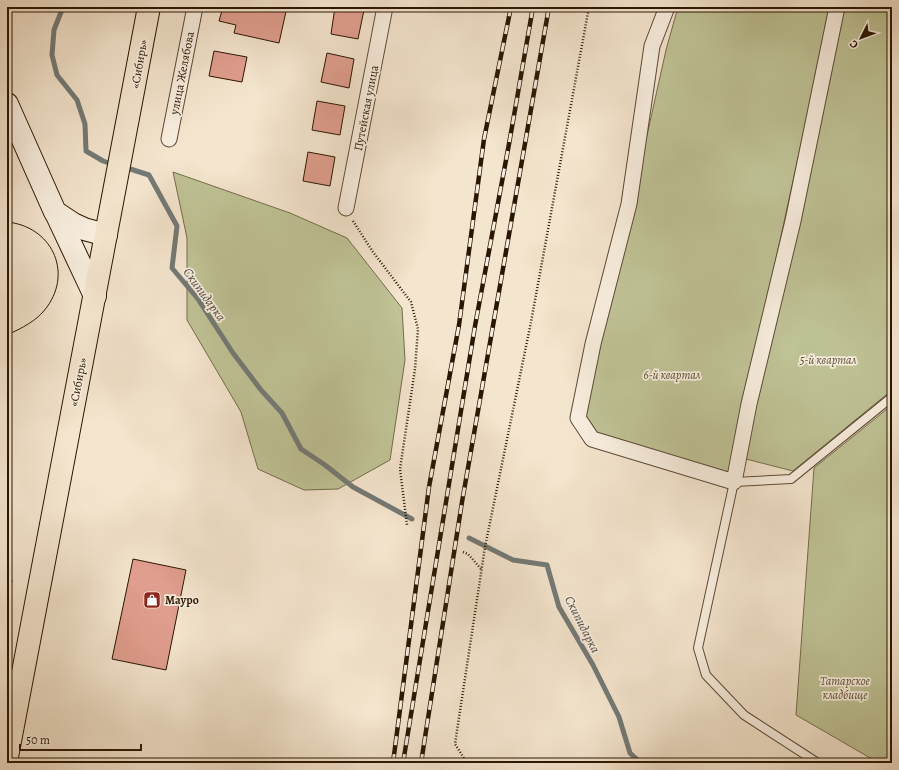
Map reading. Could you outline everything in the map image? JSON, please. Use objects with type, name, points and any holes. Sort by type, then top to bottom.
[{"type":"main road","name":"«Сибирь»","points":[[7,756],[149,7]]},
{"type":"street","name":"улица Желябова","points":[[169,139],[195,7]]},
{"type":"street","name":"Путейская улица","points":[[346,208],[385,7]]},
{"type":"street","points":[[667,7],[652,46],[629,204],[593,344],[578,418],[592,439],[734,482],[749,404],[793,221],[837,7]]},
{"type":"street","points":[[7,104],[95,296]]},
{"type":"street","points":[[56,212],[84,229],[106,235]]},
{"type":"lane","points":[[818,763],[744,715],[706,675],[698,648],[734,482],[791,479],[892,397]]},
{"type":"path","points":[[467,763],[455,744],[485,547],[531,322],[589,7]]},
{"type":"path","points":[[346,208],[373,252],[411,302],[418,329],[415,369],[400,469],[407,525]]},
{"type":"path","points":[[463,552],[468,554],[482,570]]},
{"type":"green space","name":"6-й квартал","points":[[678,7],[831,7],[729,474],[599,435],[585,414],[666,50]]},
{"type":"green space","name":"5-й квартал","points":[[841,7],[892,7],[892,390],[793,471],[742,458]]},
{"type":"green space","points":[[173,172],[290,213],[347,238],[402,308],[405,360],[390,460],[338,489],[304,490],[258,469],[241,412],[187,320],[187,238]]},
{"type":"green space","name":"Татарское кладбище","points":[[892,405],[892,763],[879,763],[796,715],[814,468]]},
{"type":"building","points":[[223,7],[287,7],[279,43],[234,33],[236,25],[219,21]]},
{"type":"building","points":[[335,7],[348,7],[364,10],[358,39],[331,34]]},
{"type":"building","points":[[214,51],[247,57],[242,82],[209,76]]},
{"type":"building","points":[[327,53],[354,59],[349,88],[321,82]]},
{"type":"building","points":[[317,101],[345,106],[340,135],[312,130]]},
{"type":"building","points":[[308,152],[335,157],[330,186],[303,181]]},
{"type":"building","name":"Мауро","points":[[133,559],[186,570],[166,670],[112,659]]},
{"type":"building","points":[[7,579],[12,580],[7,612]]},
{"type":"waterway","name":"Скипидарка","points":[[63,7],[54,30],[52,55],[57,75],[77,100],[85,124],[86,151],[103,161],[115,165]]},
{"type":"waterway","name":"Скипидарка","points":[[124,167],[149,175],[177,226],[172,268],[198,299],[233,353],[261,390],[282,413],[301,449],[325,465],[353,487],[412,519]]},
{"type":"waterway","name":"Скипидарка","points":[[469,538],[513,560],[547,565],[559,607],[593,665],[619,717],[630,753],[641,763]]},
{"type":"tram line","points":[[7,222],[22,225],[35,232],[46,241],[53,252],[57,265],[58,279],[55,293],[43,312],[29,324],[7,335]]},
{"type":"railway","points":[[393,763],[429,487],[459,325],[484,139],[511,7]]},
{"type":"railway","points":[[403,763],[475,326],[533,7]]},
{"type":"railway","points":[[421,763],[462,502],[549,7]]},
{"type":"place","name":"Мауро","points":[[152,600]]}]
